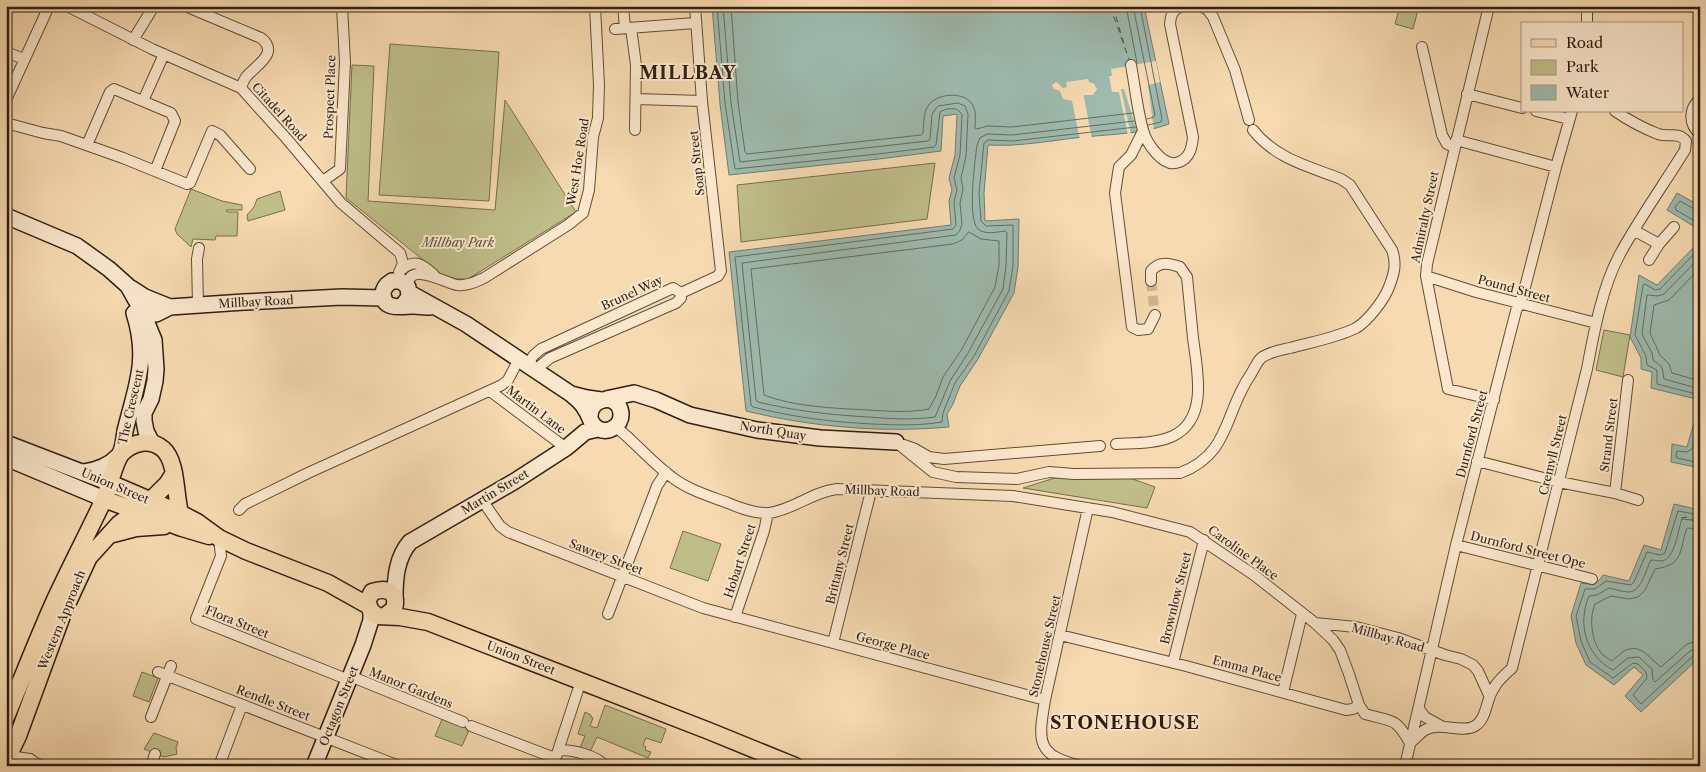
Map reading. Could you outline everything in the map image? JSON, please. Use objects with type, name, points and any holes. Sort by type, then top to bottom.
[{"type":"main road","name":"The Crescent","points":[[110,483],[120,455],[130,446],[140,442],[152,443]]},
{"type":"main road","points":[[107,537],[123,530],[181,521],[176,498],[173,462],[162,448],[152,443]]},
{"type":"main road","points":[[150,501],[167,484],[174,473]]},
{"type":"main road","name":"Western Approach","points":[[6,718],[54,601],[110,483]]},
{"type":"main road","name":"Union Street","points":[[110,483],[150,501],[198,534],[219,538],[376,605],[428,622],[793,765]]},
{"type":"main road","name":"Union Street","points":[[104,499],[135,511],[181,521]]},
{"type":"main road","name":"Western Approach","points":[[8,759],[54,637],[89,557],[135,511],[150,501]]},
{"type":"main road","points":[[376,605],[394,609],[395,598]]},
{"type":"main road","name":"Union Street","points":[[395,598],[428,622]]},
{"type":"street","points":[[6,100],[49,6]]},
{"type":"street","name":"Citadel Road","points":[[67,6],[133,40],[241,88],[340,203],[400,253],[403,263],[394,278]]},
{"type":"street","points":[[133,40],[154,6]]},
{"type":"street","points":[[185,6],[261,38],[268,43],[268,54],[245,78],[241,88]]},
{"type":"street","name":"Prospect Place","points":[[323,181],[340,169],[345,62],[342,6]]},
{"type":"street","name":"West Hoe Road","points":[[409,290],[408,282],[416,274],[424,274],[445,282],[457,284],[473,283],[551,236],[583,213],[588,190],[593,137],[598,118],[599,85],[595,6]]},
{"type":"street","points":[[623,6],[624,28],[636,65],[635,130]]},
{"type":"street","name":"Soap Street","points":[[681,293],[718,276],[721,271],[702,101],[695,6]]},
{"type":"street","points":[[1131,65],[1143,131],[1160,158],[1166,162],[1179,162],[1189,153],[1193,137],[1170,24],[1170,14],[1173,10],[1184,6]]},
{"type":"street","points":[[896,442],[933,472],[956,477],[1017,479],[1049,472],[1074,474],[1180,473],[1193,468],[1210,456],[1219,442],[1241,389],[1262,358],[1276,351],[1319,340],[1357,327],[1379,306],[1394,276],[1396,260],[1392,250],[1350,185],[1341,179],[1277,153],[1262,142],[1251,125],[1235,70],[1216,26],[1208,10],[1201,6]]},
{"type":"street","name":"Admiralty Street","points":[[1490,6],[1455,143],[1427,264],[1426,276],[1448,389],[1494,400]]},
{"type":"street","points":[[1586,22],[1587,6]]},
{"type":"street","points":[[624,28],[695,24]]},
{"type":"street","points":[[1422,47],[1442,135],[1448,144],[1455,143],[1556,166]]},
{"type":"street","points":[[6,52],[24,59]]},
{"type":"street","points":[[143,101],[164,54]]},
{"type":"street","points":[[87,145],[110,92],[114,89],[171,113],[175,121],[155,171]]},
{"type":"street","points":[[1468,94],[1521,108]]},
{"type":"street","points":[[636,99],[702,101]]},
{"type":"street","points":[[1676,134],[1683,137],[1686,141],[1700,135],[1691,121],[1692,111],[1700,99]]},
{"type":"street","points":[[1544,112],[1570,115]]},
{"type":"street","points":[[1618,112],[1658,134],[1667,136],[1676,134],[1691,121]]},
{"type":"street","name":"Durnford Street","points":[[1405,766],[1477,461],[1570,115]]},
{"type":"street","points":[[6,123],[61,136],[186,184],[190,183],[212,131],[220,135],[250,169]]},
{"type":"street","points":[[1143,131],[1131,154],[1119,167],[1115,193],[1132,327],[1138,330],[1148,329],[1155,315]]},
{"type":"street","name":"Cremyll Street","points":[[1401,726],[1426,729],[1473,727],[1479,723],[1485,713],[1489,695],[1512,668],[1587,369],[1596,323],[1619,255],[1685,150],[1686,141]]},
{"type":"street","name":"The Crescent","points":[[6,216],[77,246],[89,254],[128,286],[150,314],[156,369],[155,382],[151,398],[144,413],[144,421],[146,431],[152,443]]},
{"type":"street","points":[[1649,260],[1659,244],[1674,227]]},
{"type":"street","points":[[1635,231],[1659,244]]},
{"type":"street","points":[[198,305],[197,259],[199,248]]},
{"type":"street","name":"West Hoe Road","points":[[394,278],[415,263],[423,264],[436,277]]},
{"type":"street","points":[[1116,444],[1153,440],[1174,435],[1189,421],[1196,403],[1198,380],[1187,277],[1180,267],[1163,264],[1155,266],[1150,270],[1150,281]]},
{"type":"street","name":"The Crescent","points":[[115,275],[150,314]]},
{"type":"street","name":"Pound Street","points":[[1426,276],[1596,323]]},
{"type":"street","points":[[436,308],[389,305],[384,298],[384,288],[394,278],[401,281],[409,290],[436,308],[466,324],[571,394],[583,405],[594,424],[607,431],[632,404],[642,400],[654,399]]},
{"type":"street","name":"Millbay Road","points":[[342,297],[394,278]]},
{"type":"street","name":"Millbay Road","points":[[128,286],[145,297],[150,314],[198,305],[342,297],[384,298]]},
{"type":"street","name":"Brunel Way","points":[[673,288],[681,293],[681,298],[676,303],[550,358],[527,365],[541,349],[673,288]]},
{"type":"street","points":[[402,306],[408,300],[409,290]]},
{"type":"street","name":"The Crescent","points":[[120,455],[140,374],[140,331],[150,314]]},
{"type":"street","points":[[239,510],[246,504],[308,473],[502,385],[527,365]]},
{"type":"street","name":"Strand Street","points":[[1615,493],[1628,380]]},
{"type":"street","name":"Martin Lane","points":[[490,391],[566,448]]},
{"type":"street","name":"North Quay","points":[[604,400],[634,393],[654,399],[690,415],[757,430],[820,438],[896,442]]},
{"type":"street","points":[[571,394],[612,401],[617,405],[618,420]]},
{"type":"street","points":[[594,424],[591,409],[597,402],[604,400]]},
{"type":"street","name":"Millbay Road","points":[[618,420],[633,441],[666,472],[696,491],[751,511],[768,513],[794,506],[830,490],[1013,496],[1088,508]]},
{"type":"street","name":"Martin Street","points":[[376,605],[405,547],[410,542],[566,448],[594,424]]},
{"type":"street","points":[[896,442],[929,457],[944,459],[1100,446]]},
{"type":"street","name":"Union Street","points":[[6,443],[110,483]]},
{"type":"street","points":[[84,472],[106,466],[120,455]]},
{"type":"street","name":"Union Street","points":[[6,458],[104,499]]},
{"type":"street","points":[[1477,461],[1638,500]]},
{"type":"street","points":[[608,614],[657,486],[666,472]]},
{"type":"street","name":"Brittany Street","points":[[833,643],[870,490]]},
{"type":"street","name":"Sawrey Street","points":[[482,500],[500,526],[508,532],[703,608],[735,617]]},
{"type":"street","name":"Caroline Place","points":[[1088,508],[1129,516],[1181,529],[1196,535],[1254,575],[1315,623],[1333,640],[1340,650],[1359,705]]},
{"type":"street","name":"Stonehouse Street","points":[[1081,766],[1049,754],[1044,746],[1040,732],[1045,700],[1088,508]]},
{"type":"street","name":"Hobart Street","points":[[735,617],[764,531],[768,513]]},
{"type":"street","name":"Flora Street","points":[[219,538],[221,556],[196,619],[349,678]]},
{"type":"street","name":"Brownlow Street","points":[[1173,663],[1204,540]]},
{"type":"street","name":"Durnford Street Ope","points":[[1456,544],[1592,579]]},
{"type":"street","name":"Martin Street","points":[[395,598],[396,575],[399,562]]},
{"type":"street","name":"Octagon Street","points":[[314,766],[363,645],[376,605]]},
{"type":"street","points":[[1283,692],[1302,614]]},
{"type":"street","name":"George Place","points":[[735,617],[1045,700]]},
{"type":"street","name":"Millbay Road","points":[[1315,623],[1356,627],[1398,638],[1431,650]]},
{"type":"street","points":[[1333,640],[1335,632],[1340,625]]},
{"type":"street","name":"Emma Place","points":[[1060,635],[1173,663],[1346,710],[1353,709],[1359,705]]},
{"type":"street","points":[[1431,650],[1473,664],[1489,695]]},
{"type":"street","name":"Rendle Street","points":[[151,717],[165,671],[242,705],[399,766]]},
{"type":"street","name":"Manor Gardens","points":[[349,678],[555,758],[564,749],[602,762],[604,766]]},
{"type":"street","points":[[555,758],[578,690]]},
{"type":"street","points":[[219,766],[242,705]]},
{"type":"street","points":[[1359,705],[1365,714],[1391,720],[1401,726],[1410,743],[1426,729]]},
{"type":"street","points":[[1419,708],[1425,717],[1443,727]]},
{"type":"street","points":[[151,766],[155,754]]},
{"type":"street","points":[[8,759],[30,758],[40,766]]},
{"type":"green space","points":[[1400,6],[1419,6],[1413,29],[1395,24]]},
{"type":"green space","points":[[390,44],[499,52],[489,201],[379,195]]},
{"type":"green space","name":"Millbay Park","points":[[352,65],[374,66],[368,201],[495,210],[505,100],[576,212],[468,279],[447,279],[346,198]]},
{"type":"green space","points":[[935,163],[927,219],[741,242],[737,185]]},
{"type":"green space","points":[[191,189],[222,201],[242,205],[242,210],[226,210],[227,212],[238,212],[237,236],[216,236],[215,240],[193,239],[191,247],[177,234],[175,229]]},
{"type":"green space","points":[[280,191],[285,210],[248,221],[247,215],[254,207],[257,199]]},
{"type":"green space","points":[[1604,330],[1630,335],[1623,377],[1596,370]]},
{"type":"green space","points":[[1061,476],[1087,479],[1130,478],[1155,487],[1147,508],[1023,488]]},
{"type":"green space","points":[[683,531],[721,544],[708,581],[670,568]]},
{"type":"green space","points":[[142,672],[158,678],[149,702],[133,696]]},
{"type":"green space","points":[[605,705],[666,729],[661,743],[646,738],[643,745],[646,747],[645,750],[651,752],[648,758],[597,737],[590,752],[580,748],[585,736],[578,734],[585,712],[593,718],[590,726],[597,728]]},
{"type":"green space","points":[[443,717],[470,728],[462,746],[435,736]]},
{"type":"green space","points":[[154,733],[178,742],[177,754],[164,757],[144,749]]},
{"type":"water","points":[[712,6],[1144,6],[1169,124],[1127,133],[1024,144],[988,145],[984,193],[985,221],[1019,219],[1018,267],[1014,293],[978,359],[960,386],[947,414],[949,427],[872,429],[821,425],[746,411],[729,252],[951,225],[949,201],[952,190],[949,178],[955,155],[957,114],[943,116],[941,151],[729,175],[720,104]]},
{"type":"water","points":[[1677,193],[1700,206],[1700,230],[1667,210]]},
{"type":"water","points":[[1700,241],[1700,400],[1651,388],[1652,372],[1641,369],[1641,358],[1630,337],[1639,275],[1657,285]]},
{"type":"water","points":[[1700,402],[1700,468],[1671,462],[1672,444],[1687,447]]},
{"type":"water","points":[[1674,504],[1700,510],[1700,657],[1641,712],[1625,696],[1643,675],[1634,667],[1614,685],[1586,665],[1576,643],[1571,616],[1581,583],[1594,584],[1603,575],[1629,581],[1644,545],[1661,550]]},
{"type":"pier","points":[[1156,61],[1160,82],[1148,85],[1154,131],[1138,134],[1124,89],[1121,89],[1131,135],[1128,135],[1119,92],[1112,92],[1109,76],[1112,76],[1111,69]]},
{"type":"pier","points":[[1088,79],[1097,89],[1093,95],[1084,95],[1092,139],[1080,140],[1072,101],[1063,99],[1060,91],[1054,89],[1052,85],[1056,82],[1063,88],[1067,87],[1066,82]]},
{"type":"ferry route","points":[[1110,6],[1130,62]]},
{"type":"ferry route","points":[[1113,6],[1125,48]]},
{"type":"ferry route","points":[[1681,518],[1688,517],[1700,525]]},
{"type":"tunnel","points":[[1151,281],[1155,315]]},
{"type":"district","name":"MILLBAY","points":[[688,73]]},
{"type":"district","name":"STONEHOUSE","points":[[1125,723]]}]
